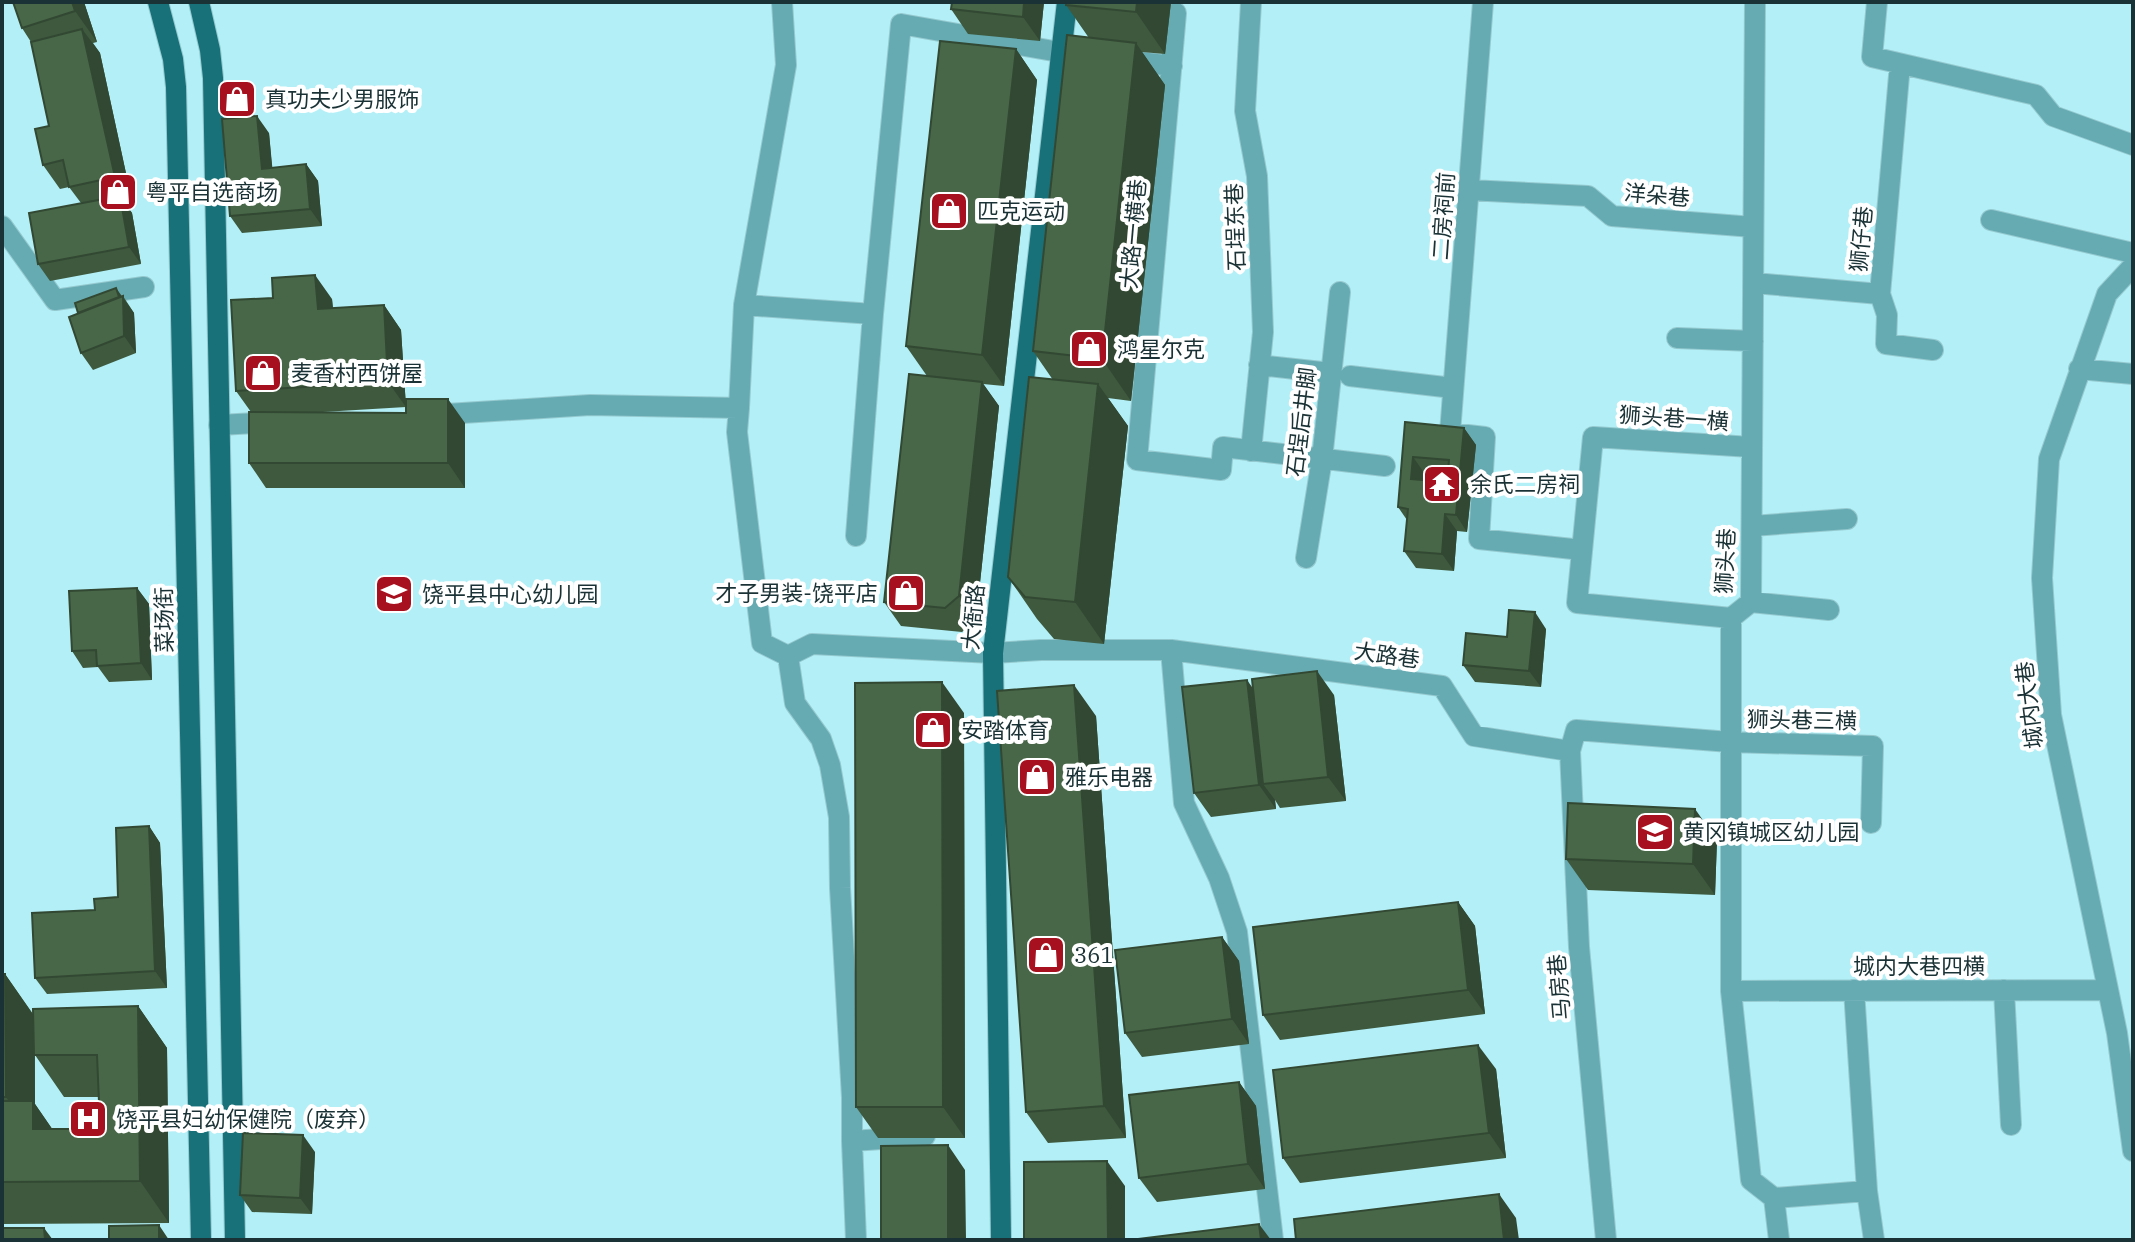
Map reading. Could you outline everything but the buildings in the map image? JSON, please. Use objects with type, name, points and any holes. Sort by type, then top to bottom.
[{"type":"main road","name":"菜场街","points":[[158,2],[173,59],[176,87],[201,1240]]},
{"type":"main road","points":[[199,2],[213,78],[235,1240]]},
{"type":"main road","name":"大衙路","points":[[1001,1240],[993,653],[1067,2]]},
{"type":"street","points":[[782,2],[786,65],[744,305],[737,432],[762,643],[788,656],[795,703],[821,739],[830,765],[839,817],[856,1240]]},
{"type":"street","name":"石埕东巷","points":[[1251,2],[1245,111],[1257,176],[1263,332],[1251,451]]},
{"type":"street","name":"二房祠前","points":[[1483,2],[1450,433],[1485,437],[1479,539],[1582,550]]},
{"type":"street","name":"狮头巷","points":[[1755,2],[1751,602],[1731,618],[1731,991],[1751,1180],[1774,1198]]},
{"type":"street","points":[[1877,2],[1872,57],[2036,95],[2053,116],[2133,145]]},
{"type":"street","name":"大路一横巷","points":[[1176,13],[1134,396],[1137,460],[1221,470],[1223,447],[1251,451]]},
{"type":"street","points":[[856,536],[873,314],[901,24],[1061,53],[1172,66]]},
{"type":"street","name":"狮仔巷","points":[[1754,283],[1880,294],[1900,64]]},
{"type":"street","name":"洋朵巷","points":[[1469,190],[1588,196],[1612,216],[1753,227]]},
{"type":"street","points":[[1991,220],[2133,253]]},
{"type":"street","points":[[2,226],[55,300],[144,287]]},
{"type":"street","name":"城内大巷","points":[[2133,266],[2107,294],[2049,459],[2042,578],[2051,715],[2107,990],[2125,1033],[2133,1151]]},
{"type":"street","name":"石埕后井脚","points":[[1306,558],[1322,459],[1341,375],[1340,292]]},
{"type":"street","points":[[1880,294],[1887,315],[1886,344],[1933,350]]},
{"type":"street","points":[[744,305],[873,314]]},
{"type":"street","points":[[1677,338],[1753,341]]},
{"type":"street","points":[[1259,365],[1453,388]]},
{"type":"street","points":[[2079,369],[2133,374]]},
{"type":"street","points":[[416,415],[590,405],[739,408]]},
{"type":"street","points":[[219,425],[295,421]]},
{"type":"street","name":"狮头巷一横","points":[[1582,550],[1593,437],[1751,447]]},
{"type":"street","points":[[1251,451],[1385,466]]},
{"type":"street","points":[[1752,526],[1847,519]]},
{"type":"street","points":[[1582,550],[1577,603],[1731,618]]},
{"type":"street","points":[[1751,602],[1829,610]]},
{"type":"street","name":"大路巷","points":[[788,656],[812,644],[993,653],[1171,650],[1442,686],[1474,736],[1570,751]]},
{"type":"street","points":[[1171,650],[1184,803],[1219,878],[1237,932],[1273,1240]]},
{"type":"street","name":"狮头巷三横","points":[[1576,730],[1730,742],[1873,746],[1871,823]]},
{"type":"street","name":"马房巷","points":[[1576,730],[1570,751],[1579,947],[1606,1240]]},
{"type":"street","points":[[1854,990],[1867,1191],[1874,1240]]},
{"type":"street","points":[[2004,990],[2011,1125]]},
{"type":"street","name":"城内大巷四横","points":[[1731,991],[2107,990]]},
{"type":"street","points":[[852,1141],[945,1135]]},
{"type":"street","points":[[1779,1240],[1774,1198],[1867,1191]]},
{"type":"place","name":"真功夫少男服饰","points":[[237,99]]},
{"type":"place","name":"粤平自选商场","points":[[118,192]]},
{"type":"place","name":"匹克运动","points":[[949,211]]},
{"type":"place","name":"鸿星尔克","points":[[1089,349]]},
{"type":"place","name":"麦香村西饼屋","points":[[263,373]]},
{"type":"place","name":"余氏二房祠","points":[[1442,484]]},
{"type":"place","name":"才子男装-饶平店","points":[[906,593]]},
{"type":"place","name":"饶平县中心幼儿园","points":[[394,594]]},
{"type":"place","name":"安踏体育","points":[[933,730]]},
{"type":"place","name":"雅乐电器","points":[[1037,777]]},
{"type":"place","name":"黄冈镇城区幼儿园","points":[[1655,832]]},
{"type":"place","name":"361","points":[[1046,955]]},
{"type":"place","name":"饶平县妇幼保健院（废弃）","points":[[88,1119]]}]
